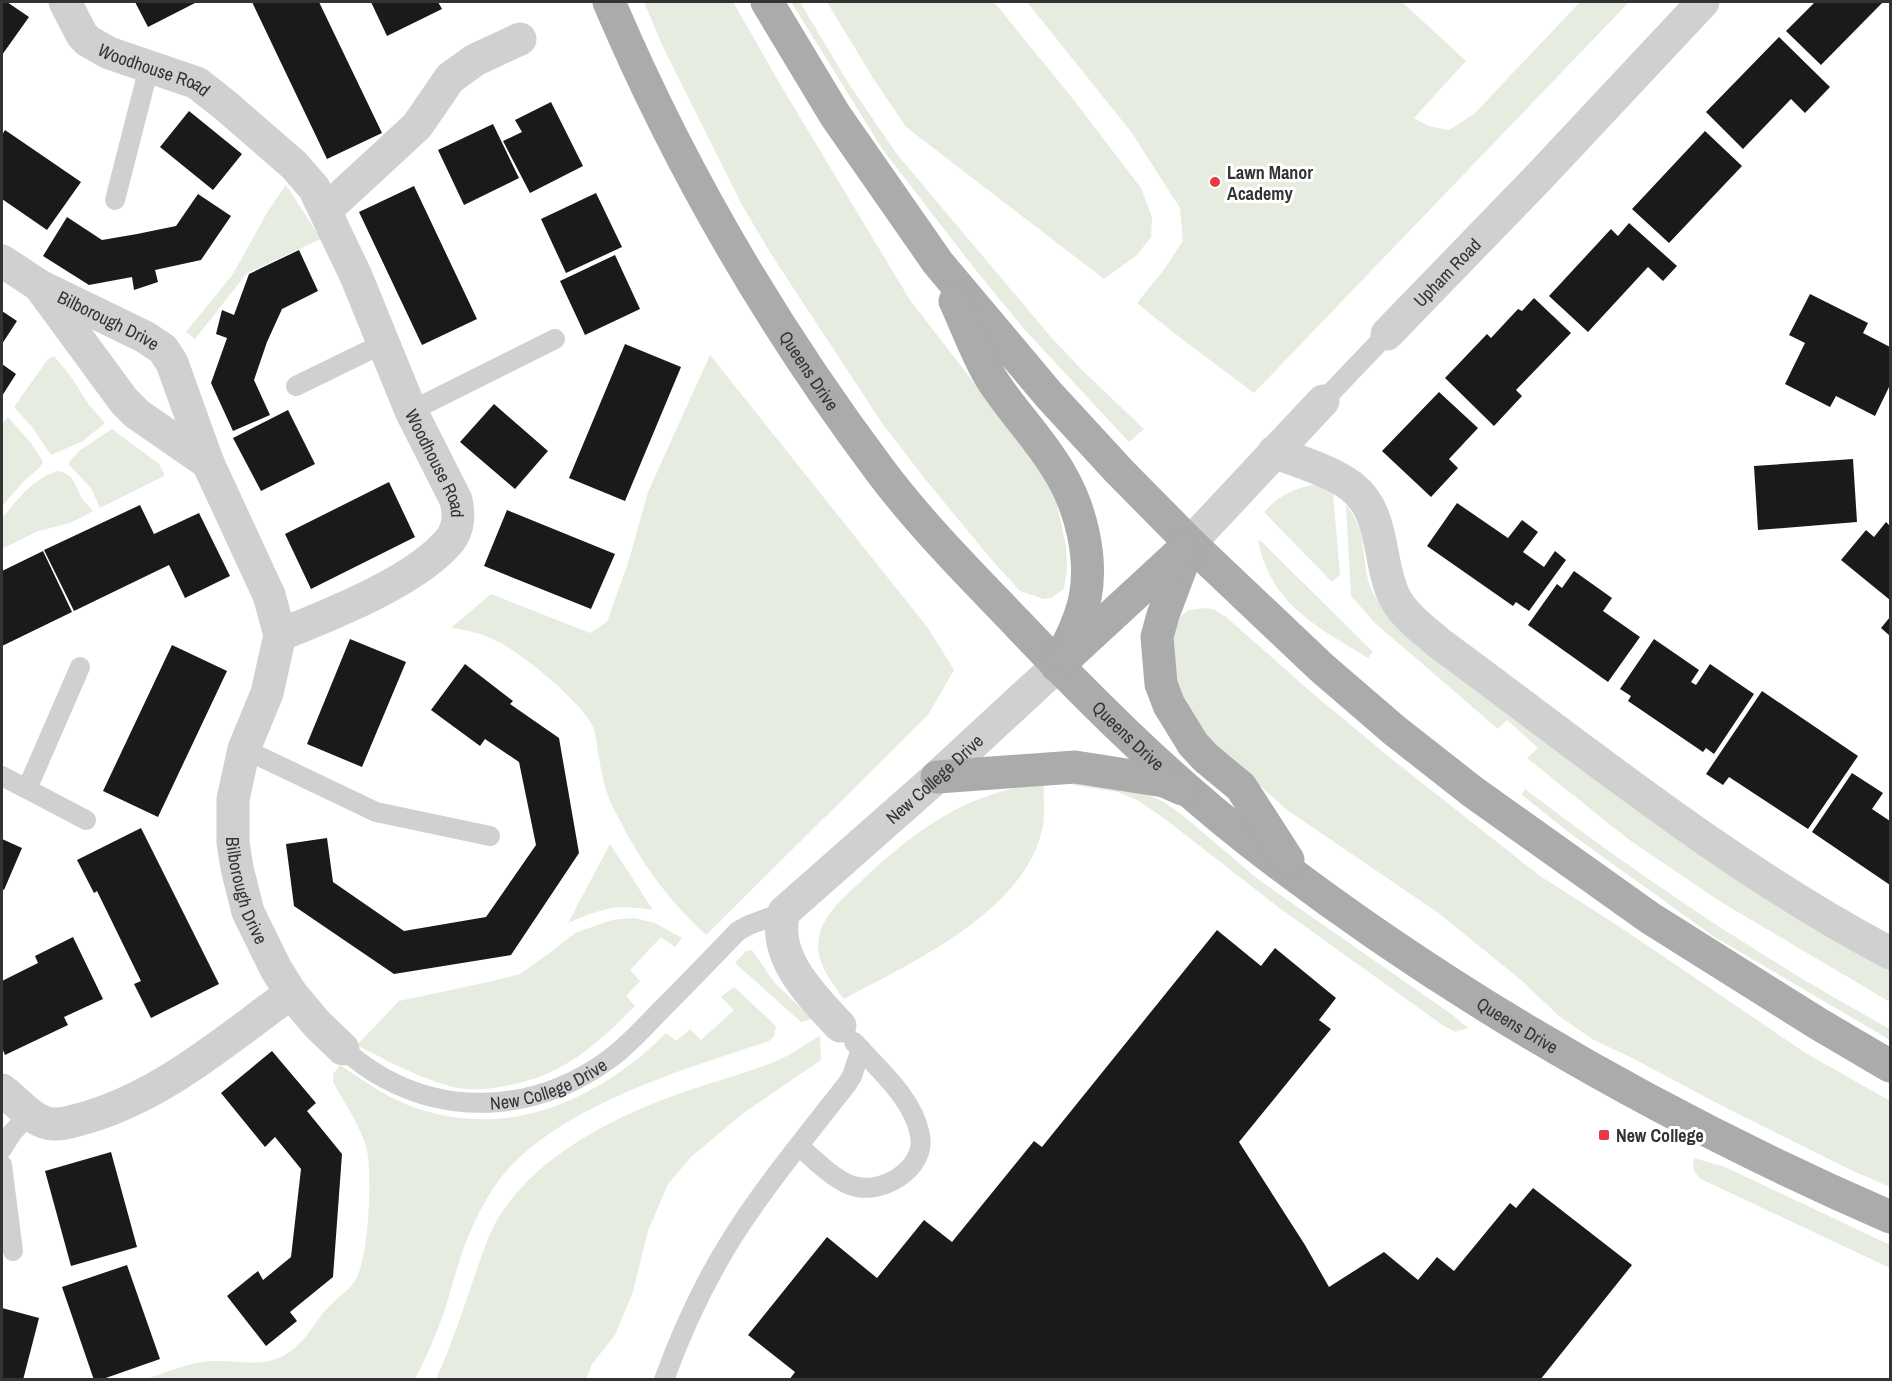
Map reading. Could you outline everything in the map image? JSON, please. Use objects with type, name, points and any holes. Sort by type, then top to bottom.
[{"type":"main road","name":"Queens Drive","points":[[609,2],[667,128],[758,291],[884,476],[968,572],[1114,723],[1248,839],[1439,975],[1613,1080],[1759,1156],[1890,1217]]},
{"type":"main road","points":[[767,2],[835,116],[938,263],[1049,394],[1119,471],[1190,543],[1322,668],[1394,730],[1473,792],[1650,918],[1890,1066]]},
{"type":"main road","points":[[938,263],[989,375],[1061,474],[1074,502],[1086,558],[1085,597],[1078,623],[1057,666]]},
{"type":"main road","points":[[1057,666],[1190,543]]},
{"type":"main road","points":[[1190,543],[1157,637],[1161,684],[1169,705],[1187,735],[1206,758],[1241,787],[1299,877]]},
{"type":"main road","points":[[937,777],[1074,767],[1164,781],[1194,794]]},
{"type":"street","name":"Woodhouse Road","points":[[65,2],[82,35],[88,41],[110,53],[184,78],[210,92],[294,165],[314,188],[357,276],[411,411],[456,500],[457,523],[453,535],[426,561],[367,597],[280,635]]},
{"type":"street","name":"Upham Road","points":[[1387,334],[1540,176],[1703,2]]},
{"type":"street","points":[[326,210],[417,126],[450,78],[475,60],[520,39]]},
{"type":"street","name":"Bilborough Drive","points":[[2,261],[40,286],[145,337],[163,349],[179,380],[208,463],[269,595],[280,635],[267,693],[244,749],[232,799],[233,842],[248,912],[271,960],[291,993]]},
{"type":"street","name":"Bilborough Drive","points":[[40,286],[124,401],[137,414],[208,463]]},
{"type":"street","name":"Upham Road","points":[[1190,543],[1323,401]]},
{"type":"street","points":[[1274,452],[1326,473],[1350,486],[1363,499],[1372,512],[1378,528],[1388,581],[1396,599],[1439,643],[1700,836],[1777,888],[1890,953]]},
{"type":"street","name":"New College Drive","points":[[784,912],[937,777],[1057,666]]},
{"type":"street","points":[[784,912],[780,925],[787,958],[805,984],[850,1037]]},
{"type":"street","name":"New College Drive","points":[[291,993],[317,1024],[343,1049]]},
{"type":"street","points":[[2,1090],[41,1121],[54,1125],[96,1115],[136,1099],[212,1053],[291,993]]},
{"type":"lane","points":[[115,200],[149,67]]},
{"type":"lane","name":"Upham Road","points":[[1323,401],[1387,334]]},
{"type":"lane","points":[[411,411],[555,339]]},
{"type":"lane","points":[[296,386],[384,344]]},
{"type":"lane","points":[[27,789],[80,667]]},
{"type":"lane","points":[[244,749],[376,813],[490,836]]},
{"type":"lane","points":[[2,776],[86,820]]},
{"type":"lane","name":"New College Drive","points":[[343,1049],[386,1079],[416,1092],[444,1099],[478,1103],[515,1101],[548,1092],[579,1079],[609,1060],[631,1041],[738,932],[749,925],[784,912]]},
{"type":"lane","points":[[664,1380],[688,1321],[732,1238],[754,1205],[852,1076],[850,1037]]},
{"type":"lane","points":[[799,1146],[837,1178],[856,1187],[884,1185],[908,1171],[920,1154],[921,1137],[914,1116],[898,1092],[850,1037]]},
{"type":"lane","points":[[2,1149],[12,1133],[30,1113]]},
{"type":"lane","points":[[2,1166],[13,1251]]},
{"type":"shaded area","points":[[644,2],[733,2],[910,300],[1045,475],[1057,504],[1066,546],[1067,567],[1064,589],[1051,598],[1044,599],[1020,591],[925,479],[882,423],[771,254],[742,205],[663,47]]},
{"type":"shaded area","points":[[791,2],[800,2],[849,84],[896,153],[1050,336],[1144,429],[1129,442],[1025,330],[883,150]]},
{"type":"shaded area","points":[[827,2],[994,2],[1073,99],[1141,188],[1152,217],[1151,237],[1137,255],[1104,279],[906,127]]},
{"type":"shaded area","name":"Lawn Manor Academy","points":[[1027,2],[1402,2],[1466,61],[1414,118],[1428,126],[1449,130],[1474,114],[1580,2],[1629,2],[1254,393],[1137,303],[1163,271],[1183,241],[1180,208],[1132,133]]},
{"type":"shaded area","points":[[286,185],[321,239],[247,273],[195,339],[186,332],[233,274],[268,211]]},
{"type":"shaded area","points":[[710,355],[928,628],[954,670],[928,715],[706,935],[667,894],[645,864],[626,832],[605,787],[593,727],[587,717],[551,680],[510,648],[482,635],[451,628],[491,594],[590,633],[607,622],[629,560],[648,492]]},
{"type":"shaded area","points":[[54,356],[72,378],[89,405],[105,423],[83,441],[51,455],[32,427],[14,407],[48,359]]},
{"type":"shaded area","points":[[8,417],[31,443],[43,462],[2,506],[2,424]]},
{"type":"shaded area","points":[[112,429],[159,464],[164,476],[100,508],[91,488],[69,465],[69,462],[79,451]]},
{"type":"shaded area","points":[[58,471],[71,478],[83,500],[93,511],[70,523],[38,531],[2,549],[2,518],[33,484]]},
{"type":"shaded area","points":[[1312,485],[1321,486],[1333,493],[1340,575],[1332,582],[1264,512],[1285,494]]},
{"type":"shaded area","points":[[1346,505],[1361,535],[1370,586],[1385,611],[1890,969],[1890,1002],[1721,902],[1628,839],[1527,758],[1538,748],[1507,720],[1498,729],[1375,623],[1351,596]]},
{"type":"shaded area","points":[[1258,540],[1373,652],[1368,658],[1314,624],[1298,611],[1273,581],[1264,562]]},
{"type":"shaded area","points":[[1206,608],[1215,610],[1226,617],[1319,699],[1540,876],[1626,931],[1804,1052],[1890,1101],[1890,1187],[1730,1110],[1592,1039],[1559,1016],[1522,981],[1440,914],[1287,810],[1198,727],[1174,682],[1170,638],[1176,624],[1189,610]]},
{"type":"shaded area","points":[[1074,780],[1141,792],[1162,801],[1181,814],[1259,880],[1468,1028],[1455,1032],[1441,1024],[1278,907],[1139,801],[1118,792],[1073,785]]},
{"type":"shaded area","points":[[1044,784],[1043,825],[1033,855],[1015,883],[992,908],[933,950],[844,999],[821,962],[818,946],[821,929],[829,914],[840,901],[900,847],[943,817],[990,795]]},
{"type":"shaded area","points":[[1525,789],[1613,854],[1703,916],[1795,974],[1890,1029],[1890,1040],[1713,936],[1567,831],[1522,795]]},
{"type":"shaded area","points":[[610,844],[653,910],[629,907],[610,909],[568,923]]},
{"type":"shaded area","points":[[634,918],[655,923],[682,938],[675,947],[661,937],[630,970],[640,981],[626,996],[635,1006],[592,1046],[561,1067],[544,1075],[498,1087],[460,1088],[423,1077],[357,1045],[399,1001],[520,974],[575,933],[612,920]]},
{"type":"shaded area","points":[[752,950],[774,982],[812,1019],[801,1022],[735,963],[746,951]]},
{"type":"shaded area","points":[[734,987],[772,1022],[776,1027],[774,1036],[769,1041],[667,1076],[596,1106],[534,1145],[509,1168],[487,1198],[471,1230],[441,1321],[415,1379],[146,1379],[202,1362],[251,1363],[279,1358],[299,1344],[327,1309],[355,1281],[364,1254],[369,1194],[368,1158],[359,1130],[333,1082],[333,1074],[340,1065],[395,1099],[439,1115],[475,1119],[510,1117],[545,1110],[578,1097],[639,1058],[666,1033],[676,1041],[690,1029],[701,1040],[734,1010],[721,997]]},
{"type":"shaded area","points":[[820,1036],[821,1060],[742,1114],[691,1157],[668,1184],[648,1231],[633,1292],[615,1335],[592,1364],[586,1379],[436,1379],[492,1230],[514,1196],[530,1179],[568,1148],[631,1113],[667,1098],[777,1061]]},
{"type":"shaded area","points":[[1694,1158],[1725,1167],[1890,1245],[1890,1268],[1701,1179],[1694,1170]]},
{"type":"building","points":[[2,2],[7,2],[29,17],[2,55]]},
{"type":"building","points":[[135,2],[197,2],[148,27]]},
{"type":"building","points":[[252,2],[319,2],[382,133],[327,159]]},
{"type":"building","points":[[371,2],[438,2],[442,9],[387,36]]},
{"type":"building","points":[[1815,2],[1883,2],[1821,65],[1786,31]]},
{"type":"building","points":[[1779,37],[1830,87],[1805,113],[1791,99],[1743,149],[1706,112]]},
{"type":"building","points":[[551,102],[583,166],[530,193],[503,141],[522,132],[515,120]]},
{"type":"building","points":[[189,111],[242,154],[213,190],[160,147]]},
{"type":"building","points":[[493,124],[519,178],[464,205],[438,150]]},
{"type":"building","points":[[5,130],[81,182],[47,230],[2,199],[2,135]]},
{"type":"building","points":[[1705,131],[1742,166],[1669,243],[1632,209]]},
{"type":"building","points":[[414,186],[477,319],[422,345],[359,212]]},
{"type":"building","points":[[596,193],[622,247],[566,273],[541,219]]},
{"type":"building","points":[[198,194],[231,216],[201,260],[155,270],[158,282],[134,290],[132,277],[89,285],[43,256],[67,217],[102,240],[137,234],[176,226]]},
{"type":"building","points":[[1629,223],[1677,266],[1663,281],[1648,267],[1588,332],[1549,296],[1611,229],[1618,236]]},
{"type":"building","points":[[299,250],[318,291],[282,309],[267,342],[254,380],[270,415],[233,431],[211,383],[227,338],[216,334],[222,310],[234,315],[249,274]]},
{"type":"building","points":[[615,255],[640,309],[585,335],[560,281]]},
{"type":"building","points":[[1810,294],[1868,323],[1863,333],[1890,347],[1890,385],[1875,416],[1836,396],[1830,407],[1785,384],[1805,343],[1789,335]]},
{"type":"building","points":[[1534,298],[1571,333],[1516,390],[1522,396],[1494,426],[1445,378],[1487,334],[1491,338],[1518,309],[1522,311]]},
{"type":"building","points":[[2,311],[17,321],[2,344]]},
{"type":"building","points":[[625,344],[681,367],[625,501],[569,478]]},
{"type":"building","points":[[2,364],[16,374],[2,396]]},
{"type":"building","points":[[1439,392],[1478,428],[1449,459],[1458,468],[1431,497],[1382,451]]},
{"type":"building","points":[[494,404],[548,451],[515,489],[460,442]]},
{"type":"building","points":[[288,410],[315,464],[261,491],[233,438]]},
{"type":"building","points":[[1853,459],[1857,522],[1758,530],[1754,466]]},
{"type":"building","points":[[389,482],[415,537],[311,589],[285,534]]},
{"type":"building","points":[[1457,503],[1508,538],[1522,520],[1538,532],[1523,552],[1544,567],[1555,551],[1566,560],[1529,611],[1516,602],[1513,606],[1427,546]]},
{"type":"building","points":[[140,505],[154,534],[199,513],[230,576],[185,598],[169,565],[74,611],[44,550]]},
{"type":"building","points":[[507,510],[615,554],[591,609],[484,566]]},
{"type":"building","points":[[1886,522],[1890,526],[1890,600],[1841,560],[1866,530],[1874,537]]},
{"type":"building","points":[[43,551],[72,612],[2,646],[2,571]]},
{"type":"building","points":[[1574,571],[1612,598],[1603,611],[1640,637],[1608,682],[1528,625],[1557,584],[1562,588]]},
{"type":"building","points":[[1890,617],[1890,636],[1881,628]]},
{"type":"building","points":[[350,639],[406,662],[362,767],[307,744]]},
{"type":"building","points":[[1654,639],[1699,670],[1691,682],[1696,685],[1710,664],[1754,694],[1714,754],[1706,748],[1703,752],[1628,701],[1631,696],[1620,689]]},
{"type":"building","points":[[172,645],[227,671],[158,817],[103,791]]},
{"type":"building","points":[[465,664],[513,701],[510,704],[559,738],[579,853],[511,955],[394,974],[294,906],[286,844],[327,838],[333,882],[404,931],[486,917],[536,845],[519,762],[485,739],[480,746],[431,710]]},
{"type":"building","points":[[1762,691],[1858,756],[1808,829],[1729,777],[1723,785],[1706,774]]},
{"type":"building","points":[[1852,773],[1883,793],[1872,809],[1890,821],[1890,885],[1812,832]]},
{"type":"building","points":[[141,828],[219,984],[151,1018],[134,984],[141,981],[97,891],[94,893],[77,860]]},
{"type":"building","points":[[2,839],[22,848],[4,890],[2,889]]},
{"type":"building","points":[[1217,930],[1261,966],[1275,948],[1336,998],[1319,1020],[1331,1029],[1239,1142],[1329,1287],[1384,1252],[1418,1280],[1437,1257],[1454,1271],[1510,1203],[1516,1208],[1533,1188],[1632,1265],[1540,1380],[789,1380],[795,1372],[748,1335],[827,1237],[877,1278],[924,1220],[952,1242],[1034,1141],[1042,1147]]},
{"type":"building","points":[[73,937],[103,999],[64,1017],[68,1025],[5,1055],[2,1048],[2,981],[38,963],[35,956]]},
{"type":"building","points":[[272,1051],[316,1103],[307,1111],[342,1154],[333,1277],[290,1312],[297,1321],[266,1346],[227,1296],[258,1271],[263,1280],[291,1257],[301,1169],[275,1137],[265,1147],[221,1093]]},
{"type":"building","points":[[111,1152],[137,1247],[71,1266],[45,1171]]},
{"type":"building","points":[[127,1265],[160,1359],[100,1380],[94,1380],[62,1287]]},
{"type":"building","points":[[2,1308],[39,1318],[23,1380],[2,1380]]},
{"type":"place","name":"Lawn Manor Academy","points":[[1215,182]]},
{"type":"place","name":"New College","points":[[1604,1135]]}]
